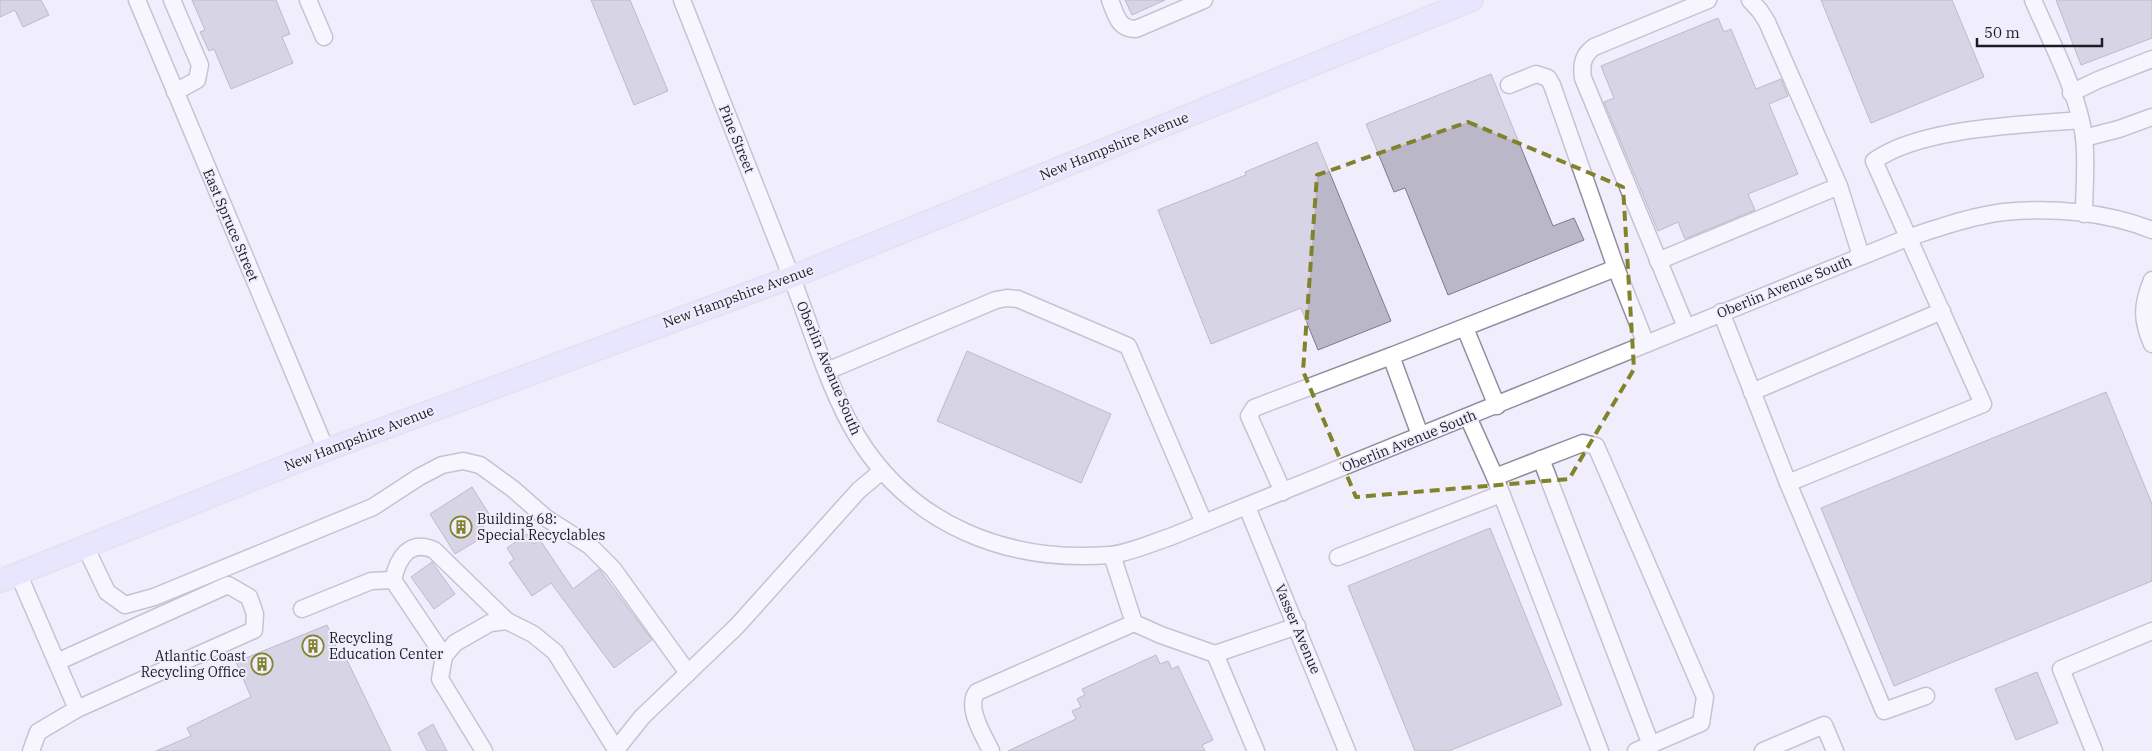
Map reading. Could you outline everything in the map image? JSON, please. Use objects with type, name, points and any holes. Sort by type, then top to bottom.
[{"type":"main road","name":"New Hampshire Avenue","points":[[9,577],[326,450],[792,277],[1472,0]]},
{"type":"street","points":[[172,0],[200,65],[197,80],[175,92]]},
{"type":"street","points":[[308,0],[324,37]]},
{"type":"street","name":"Pine Street","points":[[682,0],[792,277]]},
{"type":"street","points":[[1110,0],[1119,22],[1129,29],[1136,29],[1204,0]]},
{"type":"street","points":[[1686,327],[1583,78],[1583,60],[1594,47],[1708,0]]},
{"type":"street","points":[[1750,0],[1767,22],[1839,186],[1861,256]]},
{"type":"street","points":[[2033,0],[2072,93],[2080,120],[2084,138],[2084,214]]},
{"type":"street","name":"East Spruce Street","points":[[143,2],[175,92],[326,450]]},
{"type":"street","points":[[2072,93],[2098,80],[2152,59]]},
{"type":"street","points":[[1508,85],[1536,74],[1548,78],[1616,268],[1646,344]]},
{"type":"street","points":[[2084,138],[2120,130],[2152,117]]},
{"type":"street","points":[[1788,483],[1983,404],[1874,161],[1886,152],[1931,138],[1979,128],[2080,120]]},
{"type":"street","points":[[1658,261],[1839,186]]},
{"type":"street","name":"Oberlin Avenue South","points":[[792,277],[828,371],[856,434],[882,471],[896,487],[933,516],[988,541],[1033,552],[1112,555],[1152,543],[1247,507],[1420,435],[1497,406],[1721,312],[1907,238],[1960,221],[2002,212],[2037,211],[2084,214],[2114,219],[2152,230]]},
{"type":"street","points":[[1283,492],[1249,416],[1254,408],[1616,268]]},
{"type":"street","points":[[2152,280],[2146,294],[2143,319],[2152,344]]},
{"type":"street","points":[[828,371],[996,300],[1018,299],[1128,346],[1204,523]]},
{"type":"street","points":[[1721,312],[1788,483],[1884,712],[1926,696]]},
{"type":"street","points":[[1752,392],[1942,312]]},
{"type":"street","points":[[1465,328],[1497,406]]},
{"type":"street","points":[[1391,356],[1420,435]]},
{"type":"street","points":[[1468,417],[1502,494],[1600,751]]},
{"type":"street","points":[[1495,477],[1541,459],[1583,443],[1596,446],[1705,697],[1701,723],[1644,748],[1541,459]]},
{"type":"street","points":[[85,546],[107,592],[125,605],[154,597],[373,507],[426,473],[442,465],[463,461],[480,465],[513,489],[546,518],[590,546],[613,569],[688,673]]},
{"type":"street","points":[[444,656],[393,580],[396,566],[403,554],[423,546],[434,550],[507,621],[533,634],[555,652],[616,751],[642,717],[737,626],[859,490],[882,471]]},
{"type":"street","points":[[1338,557],[1502,494]]},
{"type":"street","name":"Vasser Avenue","points":[[1247,507],[1347,751]]},
{"type":"street","points":[[1112,555],[1134,623]]},
{"type":"street","points":[[9,577],[57,662],[77,709]]},
{"type":"street","points":[[302,610],[371,581],[393,580]]},
{"type":"street","points":[[31,751],[38,732],[77,709],[254,630],[255,614],[249,596],[228,585],[57,662]]},
{"type":"street","points":[[484,751],[440,678],[444,656],[455,643],[490,623],[507,621]]},
{"type":"street","points":[[991,751],[972,706],[973,697],[977,692],[1134,623],[1161,635],[1215,654],[1297,626]]},
{"type":"street","points":[[2094,751],[2061,669],[2152,631]]},
{"type":"street","points":[[1215,654],[1256,751]]},
{"type":"street","points":[[1763,751],[1824,725],[1835,751]]},
{"type":"highlighted area","points":[[1468,122],[1623,187],[1634,369],[1569,479],[1356,497],[1303,371],[1317,175]]},
{"type":"building","points":[[0,0],[41,0],[49,15],[23,27],[15,10],[0,17]]},
{"type":"building","points":[[192,0],[276,0],[290,34],[282,37],[293,63],[231,89],[214,49],[209,51],[200,32],[205,30]]},
{"type":"building","points":[[591,0],[630,0],[668,91],[634,105]]},
{"type":"building","points":[[1125,0],[1165,0],[1132,15]]},
{"type":"building","points":[[1821,0],[1952,0],[1984,77],[1871,123]]},
{"type":"building","points":[[2056,0],[2152,0],[2152,38],[2081,65]]},
{"type":"building","points":[[1718,18],[1724,32],[1731,29],[1756,89],[1781,79],[1788,96],[1769,104],[1798,174],[1748,194],[1755,210],[1685,239],[1678,222],[1658,231],[1604,102],[1614,98],[1601,66]]},
{"type":"building","points":[[1491,74],[1553,226],[1574,218],[1584,240],[1448,295],[1405,188],[1394,192],[1366,124]]},
{"type":"building","points":[[1317,142],[1391,321],[1318,350],[1301,308],[1211,344],[1158,210],[1246,175],[1245,172]]},
{"type":"building","points":[[967,351],[1111,414],[1081,483],[937,421]]},
{"type":"building","points":[[2106,392],[2152,504],[2152,581],[1894,686],[1821,508]]},
{"type":"building","name":"Building 68: Special Recyclables","points":[[472,487],[489,514],[479,520],[488,534],[455,554],[430,514]]},
{"type":"building","points":[[1490,528],[1562,705],[1449,751],[1415,751],[1348,586]]},
{"type":"building","points":[[527,534],[534,544],[540,540],[573,589],[599,569],[652,640],[614,668],[551,583],[532,596],[509,563],[514,559],[507,548]]},
{"type":"building","points":[[432,562],[455,594],[434,609],[411,577]]},
{"type":"building","points":[[327,625],[340,656],[344,654],[391,751],[156,751],[191,736],[187,728],[251,697],[236,662]]},
{"type":"building","points":[[1156,655],[1160,664],[1168,661],[1172,669],[1178,666],[1213,740],[1202,745],[1205,751],[1008,751],[1076,719],[1072,711],[1081,707],[1077,699],[1085,695],[1082,689]]},
{"type":"building","points":[[2037,672],[2058,723],[2016,740],[1995,689]]},
{"type":"building","points":[[433,724],[447,751],[427,751],[418,733]]},
{"type":"place","name":"Building 68: Special Recyclables","points":[[461,527]]},
{"type":"place","name":"Recycling Education Center","points":[[313,646]]},
{"type":"place","name":"Atlantic Coast Recycling Office","points":[[262,664]]}]
